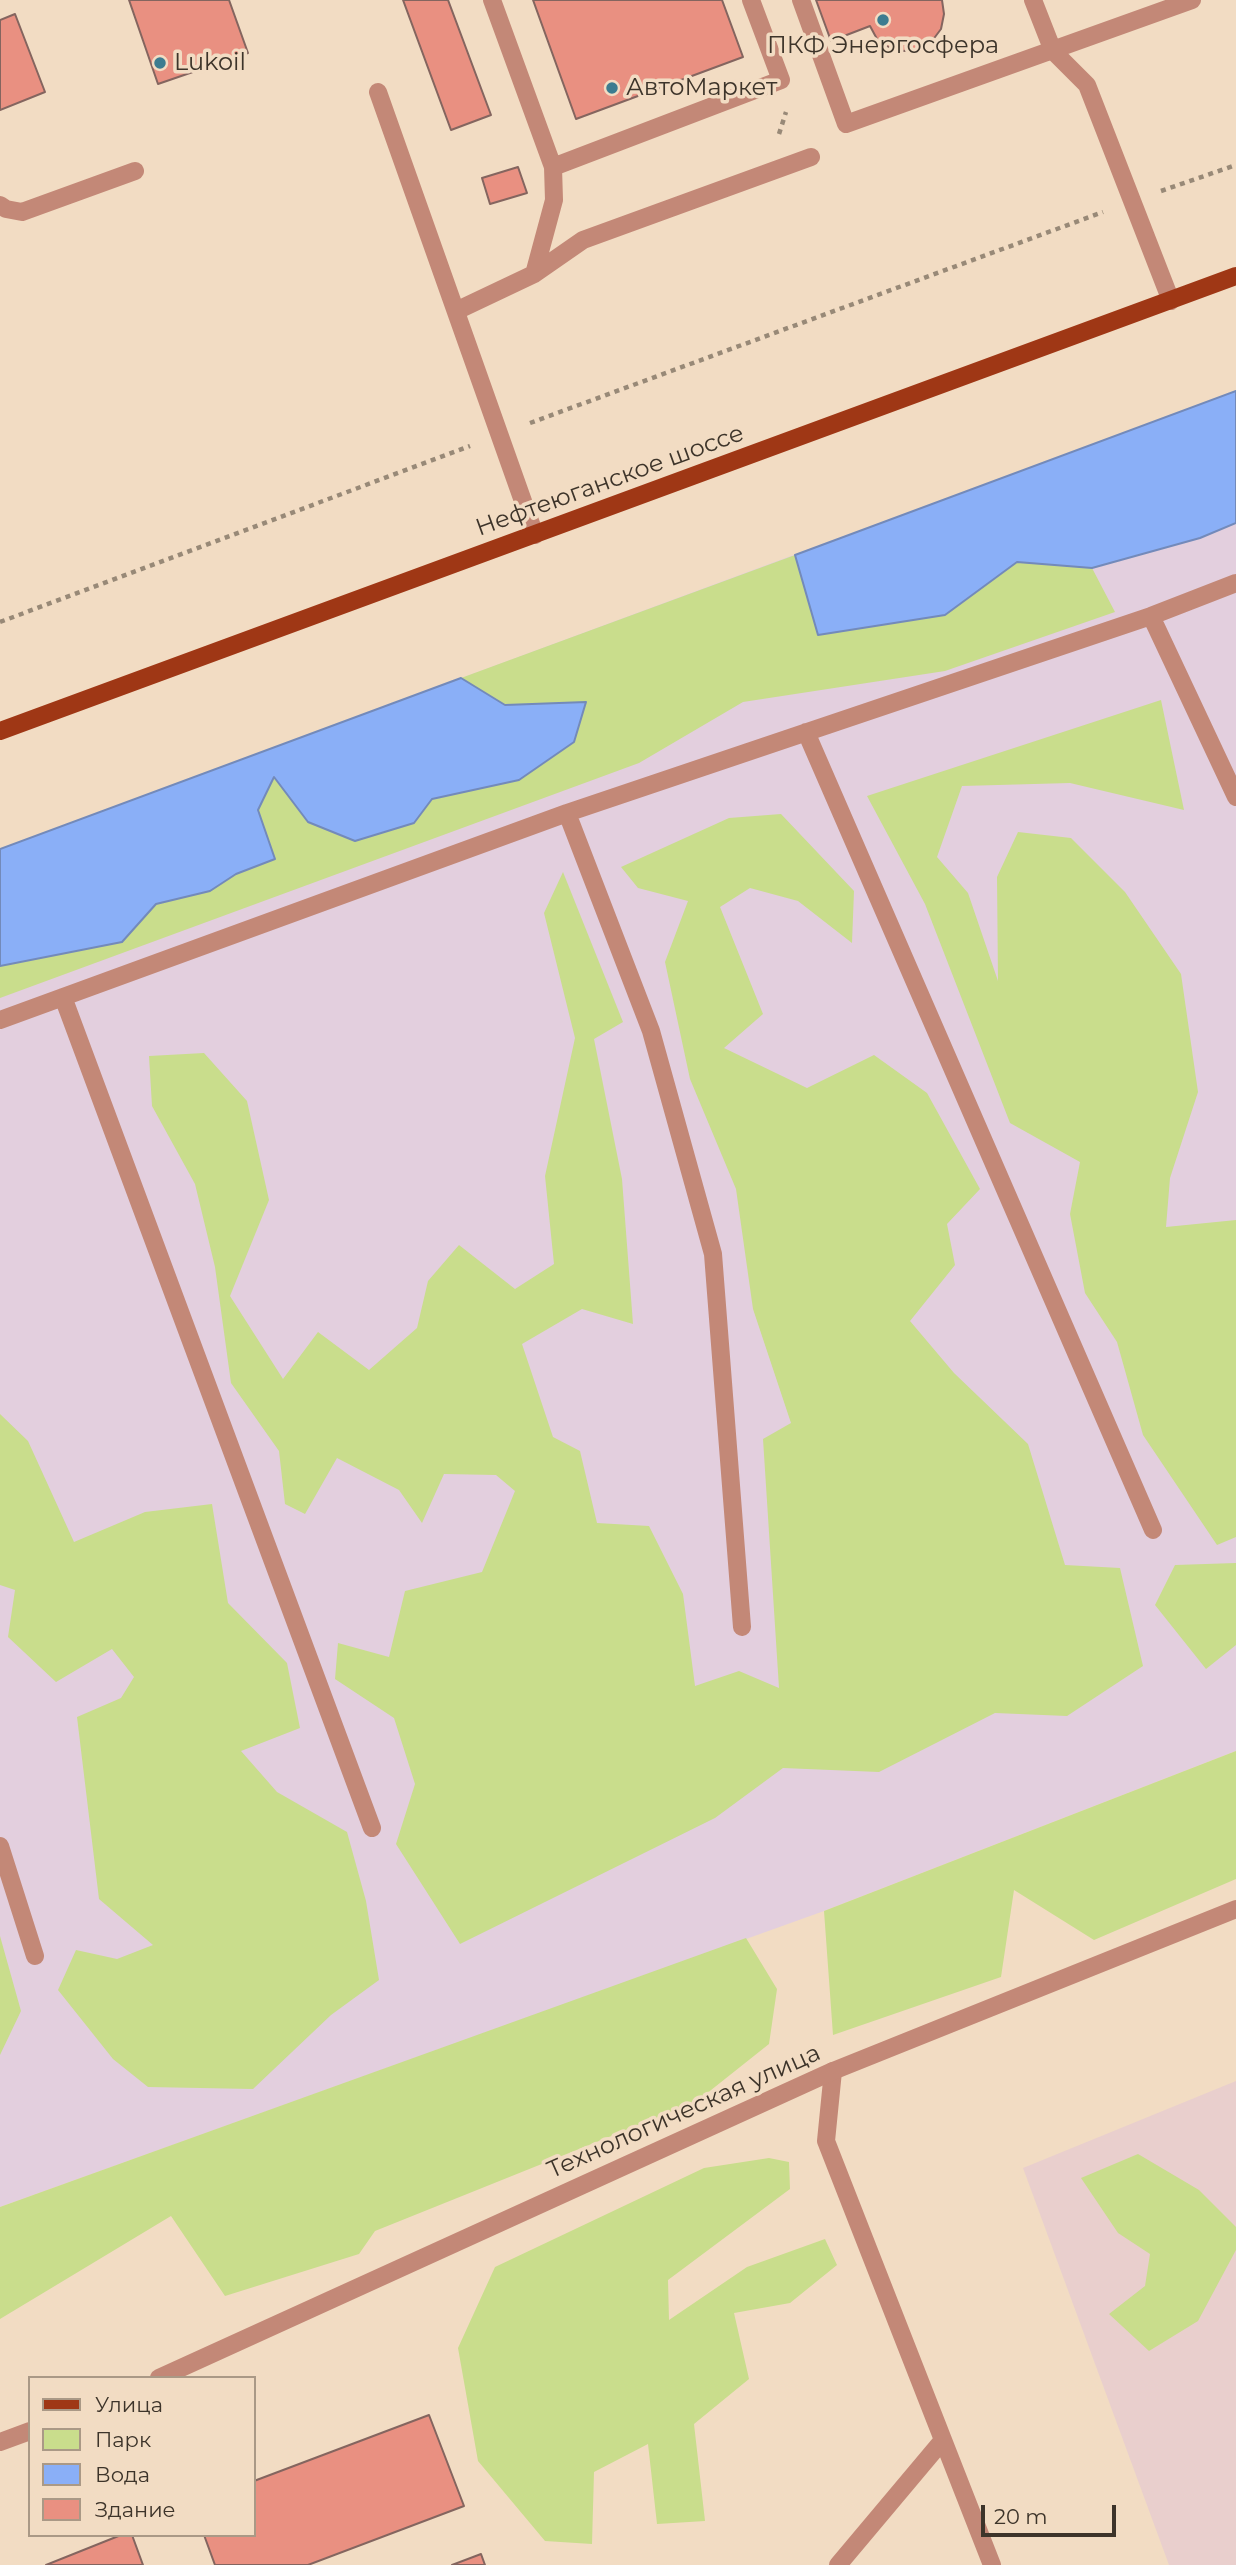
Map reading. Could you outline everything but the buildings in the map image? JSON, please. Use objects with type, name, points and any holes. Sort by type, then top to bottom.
[{"type":"main road","name":"Нефтеюганское шоссе","points":[[0,731],[1236,276]]},
{"type":"street","points":[[492,0],[553,167],[554,200],[534,274]]},
{"type":"street","points":[[553,167],[781,80],[751,0]]},
{"type":"street","points":[[801,0],[846,124],[1192,0]]},
{"type":"street","points":[[1033,0],[1053,51],[1087,85],[1171,301]]},
{"type":"street","points":[[378,92],[535,535]]},
{"type":"street","points":[[456,311],[534,274],[583,240],[811,157]]},
{"type":"street","points":[[0,205],[22,212],[135,171]]},
{"type":"street","points":[[0,1020],[567,813],[1151,616],[1236,583]]},
{"type":"street","points":[[1151,616],[1236,797]]},
{"type":"street","points":[[806,732],[1153,1530]]},
{"type":"street","points":[[567,813],[651,1031],[713,1254],[742,1627]]},
{"type":"street","points":[[63,997],[372,1828]]},
{"type":"street","points":[[0,1846],[36,1956]]},
{"type":"street","name":"Технологическая улица","points":[[163,2376],[833,2071],[1236,1909]]},
{"type":"street","points":[[833,2071],[826,2141],[992,2565]]},
{"type":"street","points":[[0,2442],[28,2432]]},
{"type":"street","points":[[838,2565],[943,2440]]},
{"type":"path","points":[[766,173],[787,109],[836,96]]},
{"type":"path","points":[[0,622],[500,434],[1236,164]]},
{"type":"shaded area","points":[[1236,391],[1236,1751],[824,1911],[0,2207],[0,849]]},
{"type":"shaded area","points":[[1236,2081],[1236,2565],[1169,2565],[1023,2168]]},
{"type":"green space","points":[[795,555],[818,635],[944,615],[1017,562],[1092,568],[1115,612],[945,671],[743,702],[639,763],[0,998],[0,966],[122,942],[156,904],[210,891],[236,874],[275,859],[258,810],[274,777],[308,822],[414,823],[432,799],[519,780],[586,703],[505,705],[461,678]]},
{"type":"green space","points":[[1161,700],[1184,810],[1070,783],[962,786],[937,857],[968,893],[998,981],[997,877],[1018,832],[1071,838],[1125,892],[1181,974],[1198,1092],[1170,1178],[1166,1227],[1236,1220],[1236,1537],[1217,1545],[1143,1435],[1117,1342],[1085,1293],[1070,1214],[1080,1162],[1010,1123],[925,904],[867,796]]},
{"type":"green space","points":[[781,814],[854,891],[852,943],[798,901],[750,888],[720,907],[763,1014],[724,1048],[807,1088],[874,1055],[927,1093],[980,1189],[947,1224],[955,1265],[910,1321],[954,1373],[1028,1444],[1065,1565],[1120,1568],[1143,1666],[1067,1716],[995,1713],[879,1772],[783,1768],[715,1818],[460,1944],[396,1844],[415,1784],[394,1718],[335,1679],[338,1643],[389,1657],[405,1591],[482,1572],[515,1491],[496,1475],[444,1474],[422,1523],[399,1490],[337,1458],[305,1514],[285,1504],[279,1451],[231,1383],[215,1267],[195,1184],[152,1106],[149,1056],[204,1053],[247,1101],[269,1200],[230,1296],[283,1379],[318,1332],[369,1370],[417,1328],[428,1281],[459,1245],[515,1289],[554,1264],[545,1176],[575,1038],[544,913],[563,872],[623,1022],[594,1039],[622,1179],[633,1324],[582,1309],[522,1344],[553,1437],[580,1451],[597,1523],[649,1526],[683,1594],[695,1686],[739,1671],[779,1688],[763,1439],[791,1423],[753,1309],[736,1189],[690,1079],[665,962],[688,901],[638,888],[621,867],[729,818]]},
{"type":"green space","points":[[0,1414],[28,1441],[74,1542],[145,1512],[212,1504],[228,1603],[287,1663],[300,1728],[241,1751],[277,1792],[347,1832],[366,1901],[379,1980],[331,2015],[253,2089],[148,2087],[113,2059],[58,1990],[76,1950],[117,1959],[153,1945],[99,1899],[77,1717],[121,1698],[134,1677],[112,1649],[56,1682],[8,1637],[15,1590],[0,1585]]},
{"type":"green space","points":[[1236,1563],[1236,1645],[1206,1669],[1155,1605],[1175,1565]]},
{"type":"green space","points":[[1236,1751],[1236,1879],[1094,1940],[1014,1890],[1001,1977],[833,2035],[824,1911]]},
{"type":"green space","points":[[0,1936],[21,2011],[0,2055]]},
{"type":"green space","points":[[746,1938],[777,1989],[769,2044],[696,2102],[375,2231],[359,2254],[225,2296],[171,2216],[0,2319],[0,2207]]},
{"type":"green space","points":[[1138,2154],[1199,2190],[1236,2227],[1236,2250],[1198,2321],[1149,2351],[1109,2314],[1145,2286],[1150,2254],[1118,2233],[1081,2178]]},
{"type":"green space","points":[[769,2158],[789,2162],[790,2189],[668,2280],[669,2320],[747,2267],[825,2239],[837,2265],[790,2303],[734,2313],[749,2379],[694,2424],[705,2521],[657,2524],[648,2444],[594,2472],[592,2544],[545,2541],[478,2461],[458,2348],[495,2267],[704,2168]]},
{"type":"water","points":[[1236,391],[1236,523],[1200,538],[1092,568],[1017,562],[945,615],[818,635],[795,555]]},
{"type":"water","points":[[461,678],[505,705],[586,702],[574,742],[519,780],[432,799],[414,823],[355,841],[308,822],[274,777],[258,810],[275,859],[236,874],[210,891],[156,904],[122,942],[0,966],[0,849]]},
{"type":"place","name":"ПКФ Энергосфера","points":[[883,20]]},
{"type":"place","name":"Lukoil","points":[[160,63]]},
{"type":"place","name":"АвтоМаркет","points":[[612,88]]}]
